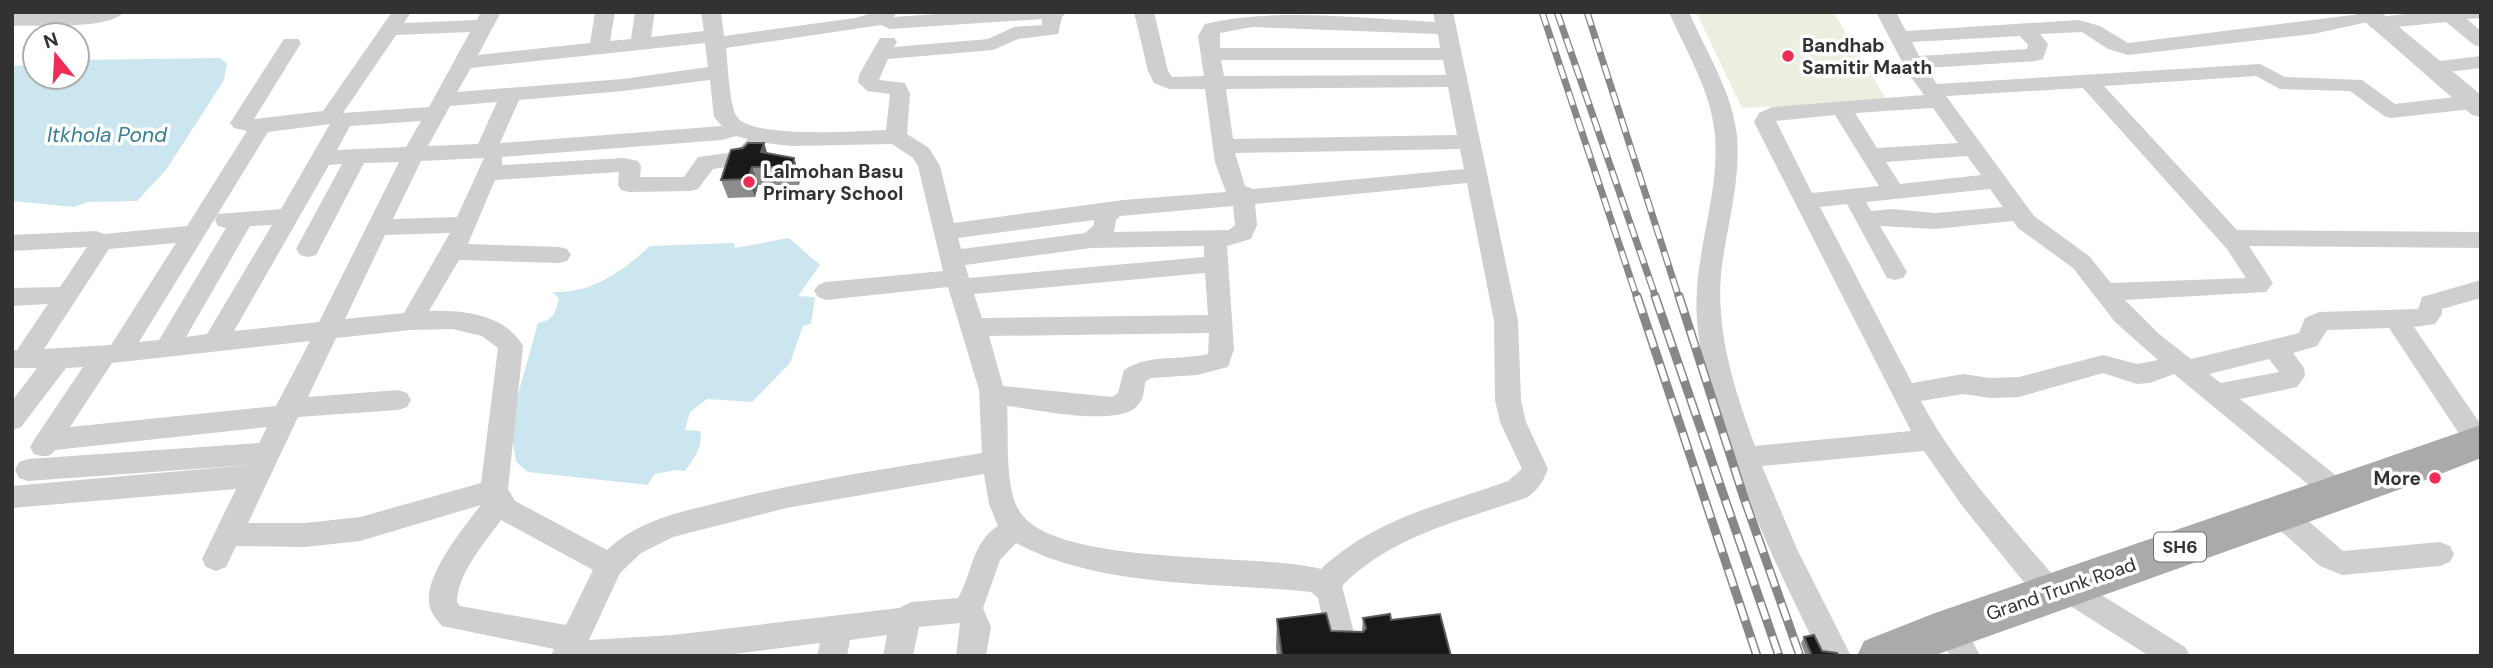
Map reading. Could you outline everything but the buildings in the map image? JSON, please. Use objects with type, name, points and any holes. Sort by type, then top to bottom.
[{"type":"main road","name":"Grand Trunk Road","points":[[1880,656],[1958,641],[2058,590],[2480,443]]},
{"type":"street","points":[[12,20],[97,17],[115,12]]},
{"type":"street","points":[[325,158],[336,119],[389,29],[402,12]]},
{"type":"street","points":[[599,48],[605,12]]},
{"type":"street","points":[[640,44],[645,12]]},
{"type":"street","points":[[1144,12],[1161,79],[1169,83],[1457,81]]},
{"type":"street","points":[[1679,12],[1721,110],[1726,134],[1724,179],[1709,292],[1709,317],[1719,375],[1774,533],[1836,656]]},
{"type":"street","points":[[1886,12],[1934,96],[2019,213],[2037,231],[2081,262],[2124,316],[2338,493]]},
{"type":"street","points":[[1900,37],[2026,23],[2089,27],[2116,47],[2128,49],[2313,28],[2371,17],[2481,12]]},
{"type":"street","points":[[465,62],[640,44],[713,31],[855,24],[888,16],[1055,13],[1051,30],[1014,33],[993,44],[880,54]]},
{"type":"street","points":[[2450,15],[2479,38]]},
{"type":"street","points":[[888,16],[890,34],[868,82],[874,86],[898,88],[900,94],[896,137]]},
{"type":"street","points":[[1247,197],[1236,190],[1223,146],[1207,20],[1236,17],[1444,20],[1506,321],[1508,400],[1513,422],[1535,469],[1531,479],[1508,492],[1416,523],[1384,537],[1352,558],[1325,584]]},
{"type":"street","points":[[2371,17],[2476,105]]},
{"type":"street","points":[[389,29],[487,19]]},
{"type":"street","points":[[216,559],[376,228],[487,19]]},
{"type":"street","points":[[1913,63],[2036,55],[2038,44],[2026,23]]},
{"type":"street","points":[[713,31],[726,117],[736,129]]},
{"type":"street","points":[[291,43],[241,123],[260,126],[336,119],[440,107],[512,95],[623,85],[719,72]]},
{"type":"street","points":[[1211,54],[1451,54]]},
{"type":"street","points":[[2431,68],[2481,62]]},
{"type":"street","points":[[2175,656],[2058,590],[1973,499],[1930,440],[1904,394],[1765,122],[1766,118],[1772,114],[2087,80],[2260,70],[2280,83],[2355,85],[2390,111],[2476,105]]},
{"type":"street","points":[[2087,80],[2235,243],[2261,283],[2258,286],[2103,292]]},
{"type":"street","points":[[411,321],[465,225],[488,173],[492,150],[512,95]]},
{"type":"street","points":[[1841,108],[1894,192]]},
{"type":"street","points":[[12,495],[197,228],[260,126]]},
{"type":"street","points":[[215,342],[321,160],[325,158],[492,150],[722,133],[736,129],[762,136],[791,139],[896,137],[921,153],[929,166],[956,274],[992,395],[994,462],[1000,494],[1016,529],[1044,543],[1122,563],[1318,580],[1331,592],[1345,656]]},
{"type":"street","points":[[488,173],[623,165],[630,166],[629,185],[690,184],[704,163],[741,159],[762,136]]},
{"type":"street","points":[[1223,146],[1469,142]]},
{"type":"street","points":[[1871,156],[1971,149]]},
{"type":"street","points":[[309,249],[358,155]]},
{"type":"street","points":[[946,232],[1113,210],[1475,175]]},
{"type":"street","points":[[1807,201],[1996,181]]},
{"type":"street","points":[[826,291],[956,274],[1216,251],[1243,233],[1246,226],[1247,197]]},
{"type":"street","points":[[1852,197],[1895,272]]},
{"type":"street","points":[[956,274],[1091,240],[1101,234],[1105,228],[1105,217],[1113,210]]},
{"type":"street","points":[[1864,219],[1892,217],[1935,221],[2019,213]]},
{"type":"street","points":[[12,243],[96,239],[100,242],[243,219],[288,216]]},
{"type":"street","points":[[167,348],[243,219]]},
{"type":"street","points":[[376,228],[465,225]]},
{"type":"street","points":[[2235,243],[2237,238],[2481,240]]},
{"type":"street","points":[[1091,240],[1216,251]]},
{"type":"street","points":[[18,359],[68,295],[100,242]]},
{"type":"street","points":[[454,248],[454,253],[559,256]]},
{"type":"street","points":[[992,395],[1112,407],[1121,405],[1130,398],[1133,377],[1141,370],[1200,366],[1219,360],[1222,349],[1216,251]]},
{"type":"street","points":[[1904,394],[1963,384],[1990,388],[2019,387],[2103,364],[2137,374],[2150,373],[2274,349],[2312,338],[2315,332],[2314,324],[2319,321],[2426,318],[2430,314],[2430,303],[2481,288]]},
{"type":"street","points":[[12,297],[68,295]]},
{"type":"street","points":[[18,359],[112,354],[447,318],[479,324],[502,334],[511,346],[497,495],[448,578],[443,594],[443,607],[452,617],[569,650],[835,642],[905,620],[911,615],[963,610],[968,607],[986,555],[1005,535],[1016,529]]},
{"type":"street","points":[[2396,320],[2480,443]]},
{"type":"street","points":[[972,327],[1220,324]]},
{"type":"street","points":[[2217,394],[2288,380],[2292,376],[2291,368],[2274,349]]},
{"type":"street","points":[[12,420],[60,358]]},
{"type":"street","points":[[48,440],[398,400]]},
{"type":"street","points":[[1746,457],[1930,440]]},
{"type":"street","points":[[569,650],[610,565],[631,545],[667,527],[786,497],[994,462]]},
{"type":"street","points":[[28,470],[261,465]]},
{"type":"street","points":[[12,495],[261,465]]},
{"type":"street","points":[[228,534],[304,536],[350,531],[497,495]]},
{"type":"street","points":[[497,495],[505,509],[610,565]]},
{"type":"street","points":[[2280,513],[2330,558],[2342,563],[2440,554]]},
{"type":"street","points":[[968,607],[976,627],[971,656]]},
{"type":"street","points":[[898,656],[905,620]]},
{"type":"shaded area","name":"Bandhab Samitir Maath","points":[[1696,12],[1833,12],[1885,97],[1878,102],[1742,108]]},
{"type":"water","name":"Itkhola Pond","points":[[220,58],[227,64],[224,80],[166,170],[137,201],[87,202],[74,207],[12,201],[12,66],[21,66],[21,91],[91,91],[91,60]]},
{"type":"water","points":[[789,238],[820,265],[798,296],[815,297],[811,324],[803,326],[790,363],[752,402],[707,399],[690,412],[685,430],[700,431],[701,436],[697,452],[685,471],[654,474],[648,485],[528,472],[516,462],[510,423],[538,323],[551,318],[559,299],[553,292],[580,289],[606,279],[650,246],[734,243],[735,248]]},
{"type":"railway","points":[[1542,12],[1637,298]]},
{"type":"railway","points":[[1557,12],[1656,298]]},
{"type":"railway","points":[[1587,12],[1679,298]]},
{"type":"railway","points":[[1637,296],[1757,656]]},
{"type":"railway","points":[[1655,296],[1779,656]]},
{"type":"railway","points":[[1679,296],[1744,498],[1800,656]]},
{"type":"place","name":"Bandhab Samitir Maath","points":[[1788,56]]},
{"type":"place","name":"Lalmohan Basu Primary School","points":[[749,182]]},
{"type":"place","name":"More","points":[[2435,478]]}]
